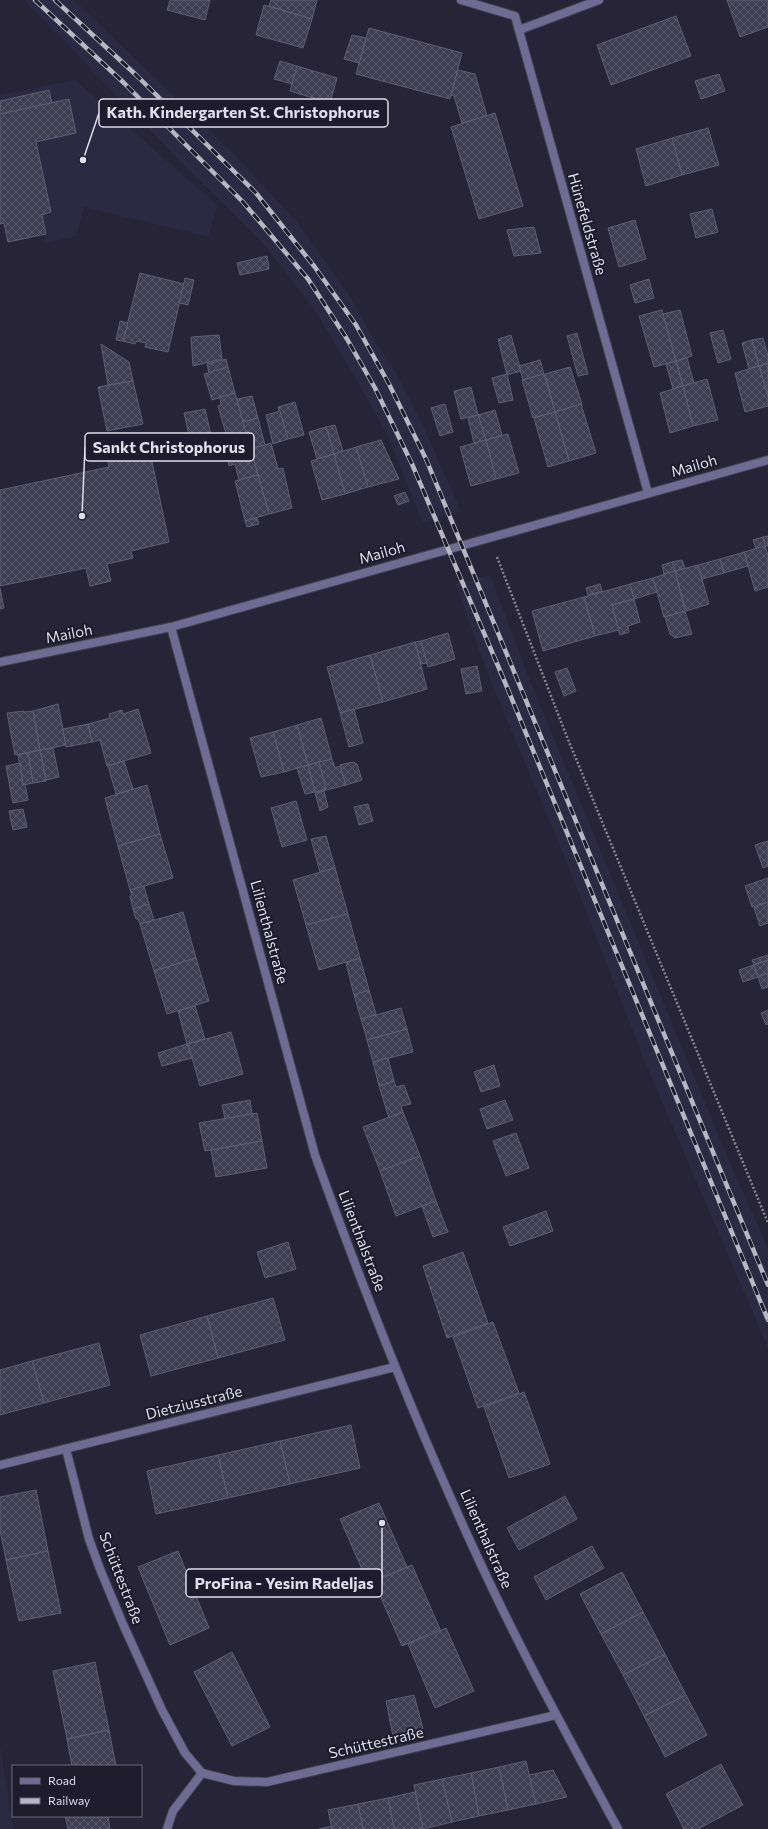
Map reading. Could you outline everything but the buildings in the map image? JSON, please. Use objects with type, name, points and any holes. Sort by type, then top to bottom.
[{"type":"street","name":"Hünefeldstraße","points":[[461,0],[515,16],[648,493]]},
{"type":"street","points":[[519,30],[599,0]]},
{"type":"street","name":"Mailoh","points":[[0,662],[171,627],[768,460]]},
{"type":"street","name":"Lilienthalstraße","points":[[171,627],[315,1155],[395,1367],[471,1544],[556,1715],[618,1829]]},
{"type":"street","name":"Dietziusstraße","points":[[0,1465],[395,1367]]},
{"type":"street","name":"Schüttestraße","points":[[66,1449],[89,1539],[122,1622],[162,1710],[182,1747],[202,1773],[234,1781],[267,1782],[556,1715]]},
{"type":"street","points":[[167,1829],[173,1811],[202,1773]]},
{"type":"path","points":[[490,538],[567,737],[768,1220]]},
{"type":"shaded area","points":[[24,0],[74,0],[230,150],[299,224],[353,301],[372,336],[396,373],[419,417],[461,511],[423,523],[387,435],[355,377],[313,308],[263,243],[176,157]]},
{"type":"shaded area","points":[[75,80],[217,205],[209,237],[84,207],[76,236],[45,244],[43,235],[8,242],[3,223],[0,95]]},
{"type":"shaded area","points":[[490,575],[529,678],[728,1158],[768,1248],[768,1348],[645,1062],[565,858],[491,682],[455,584]]},
{"type":"shaded area","points":[[1,1750],[13,1829],[0,1829]]},
{"type":"railway","points":[[35,0],[124,83],[243,202],[308,279],[347,339],[375,388],[412,464],[504,680],[768,1320]]},
{"type":"railway","points":[[55,0],[135,74],[256,193],[314,266],[356,325],[389,384],[426,459],[768,1285]]},
{"type":"place","name":"Kath. Kindergarten St. Christophorus","points":[[83,160]]},
{"type":"place","name":"Sankt Christophorus","points":[[82,516]]},
{"type":"place","name":"ProFina - Yesim Radeljas","points":[[382,1523]]}]
